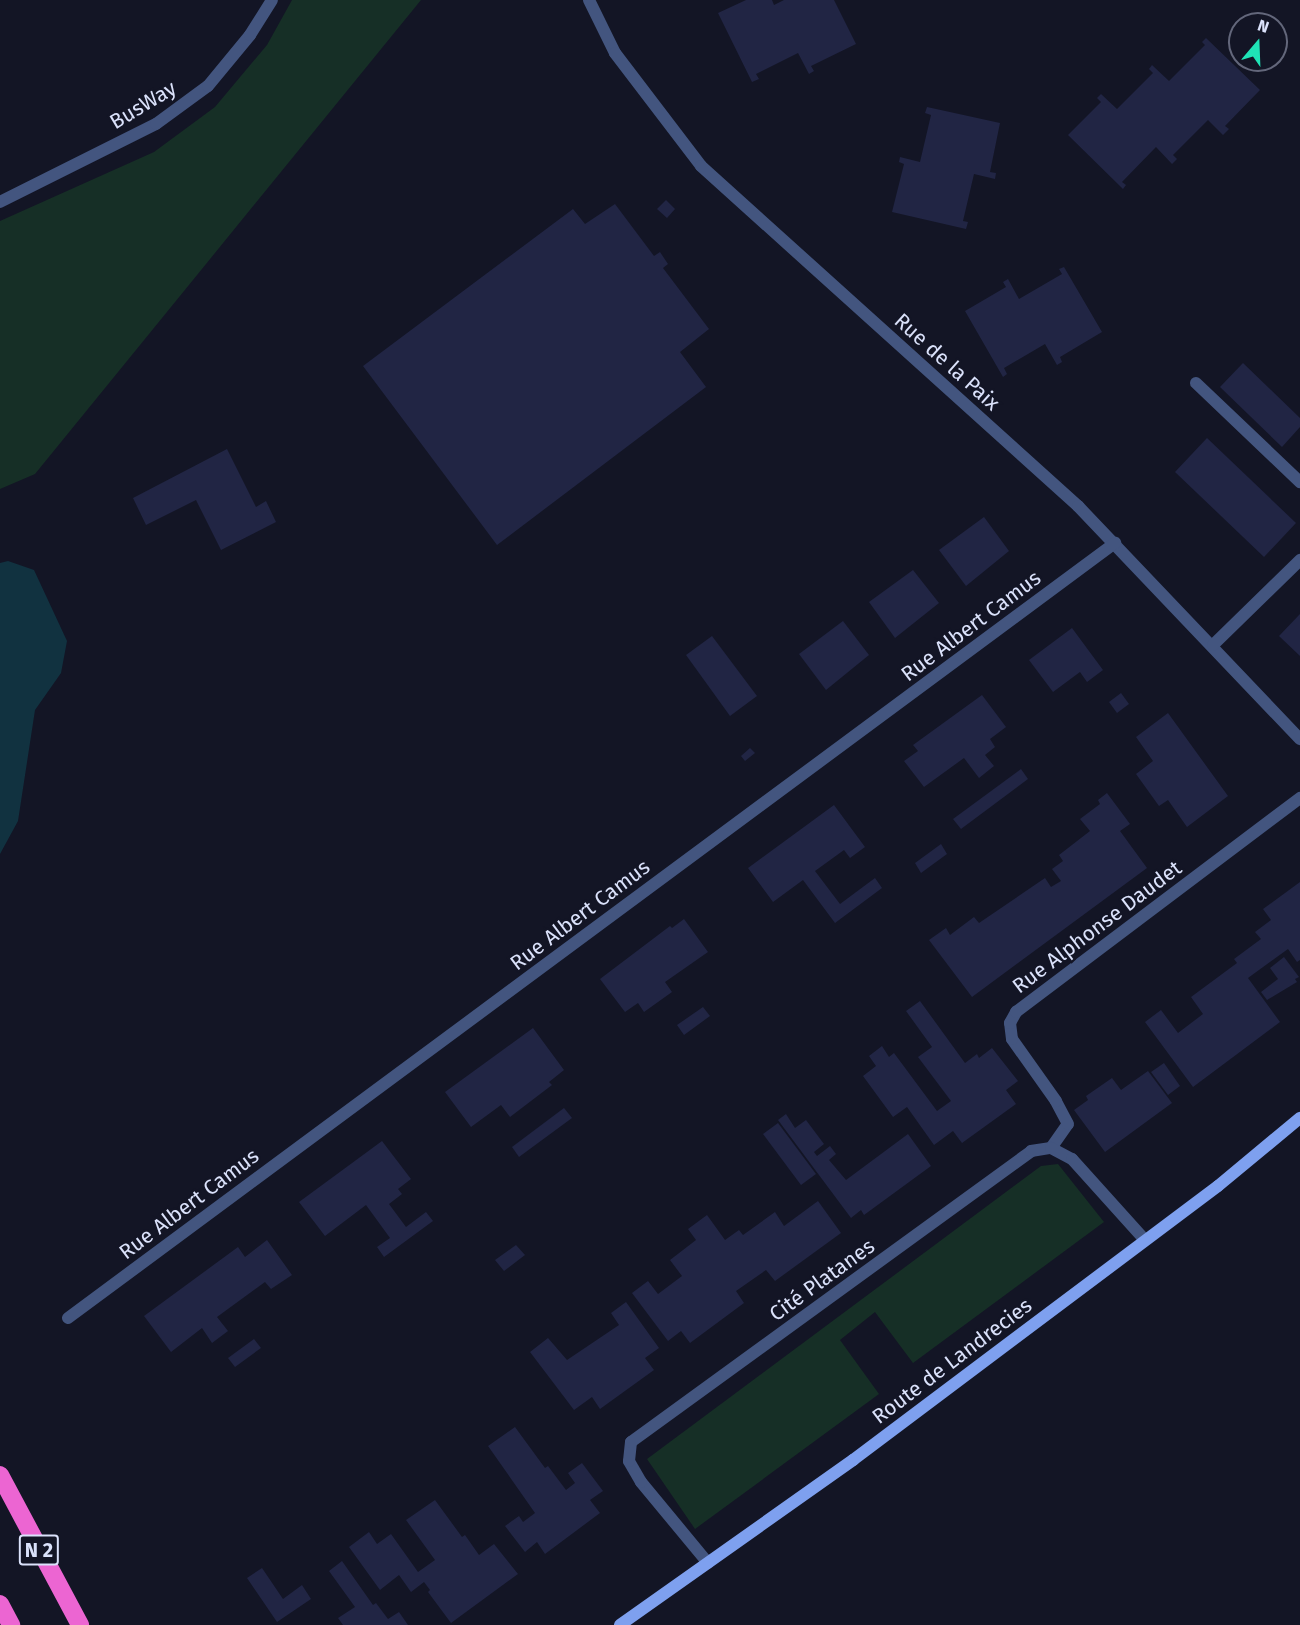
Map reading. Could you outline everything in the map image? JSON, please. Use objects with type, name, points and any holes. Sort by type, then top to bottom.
[{"type":"highway","name":"N 2","points":[[0,1475],[80,1625]]},
{"type":"highway","points":[[0,1604],[11,1625]]},
{"type":"main road","name":"Route de Landrecies","points":[[620,1625],[852,1460],[1218,1186],[1300,1118]]},
{"type":"street","name":"BusWay","points":[[0,202],[156,124],[208,86],[250,35],[272,0]]},
{"type":"street","name":"Rue de la Paix","points":[[589,0],[615,53],[701,166],[1078,506],[1213,645],[1300,739]]},
{"type":"street","points":[[1196,383],[1300,482]]},
{"type":"street","name":"Rue Albert Camus","points":[[68,1318],[1115,543]]},
{"type":"street","points":[[1213,645],[1300,560]]},
{"type":"street","name":"Rue Alphonse Daudet","points":[[1052,1148],[1068,1124],[1056,1101],[1012,1039],[1010,1023],[1016,1012],[1300,798]]},
{"type":"street","points":[[1052,1148],[1072,1159],[1145,1240]]},
{"type":"street","name":"Cité Platanes","points":[[708,1563],[641,1482],[629,1461],[631,1442],[1031,1151],[1052,1148]]},
{"type":"green space","points":[[292,0],[421,0],[35,474],[0,489],[0,221],[154,152],[215,107],[267,45]]},
{"type":"green space","points":[[1058,1164],[1104,1222],[913,1363],[875,1312],[840,1340],[879,1394],[695,1529],[647,1459],[1041,1166]]},
{"type":"water","points":[[8,561],[34,570],[67,641],[61,673],[35,710],[18,821],[0,854],[0,563]]},
{"type":"building","points":[[746,0],[772,0],[774,5],[784,0],[834,0],[856,44],[811,66],[814,71],[809,74],[798,53],[756,74],[759,79],[752,82],[718,13]]},
{"type":"building","points":[[1206,38],[1228,59],[1228,72],[1241,72],[1260,90],[1225,126],[1229,129],[1223,135],[1208,120],[1173,155],[1177,159],[1172,164],[1156,147],[1122,182],[1126,185],[1123,189],[1068,135],[1101,102],[1097,98],[1101,94],[1117,109],[1153,73],[1149,69],[1152,65],[1169,81],[1205,45],[1202,42]]},
{"type":"building","points":[[927,107],[1000,123],[990,172],[996,173],[995,179],[974,174],[963,221],[968,222],[966,229],[892,212],[904,164],[899,162],[900,157],[920,162],[931,115],[925,113]]},
{"type":"building","points":[[666,200],[675,209],[667,218],[657,209]]},
{"type":"building","points":[[615,204],[654,256],[660,252],[668,264],[663,268],[709,329],[680,352],[706,387],[497,545],[363,366],[573,209],[585,224]]},
{"type":"building","points":[[1064,267],[1102,332],[1060,357],[1062,362],[1057,365],[1045,344],[1004,368],[1007,374],[1003,377],[965,311],[1006,287],[1003,282],[1008,279],[1019,299],[1062,274],[1059,269]]},
{"type":"building","points":[[1243,363],[1300,418],[1300,427],[1282,447],[1220,387]]},
{"type":"building","points":[[1207,438],[1296,523],[1264,557],[1175,472]]},
{"type":"building","points":[[227,449],[256,507],[266,501],[276,522],[221,550],[196,500],[146,525],[133,498]]},
{"type":"building","points":[[984,517],[1009,551],[966,586],[939,550]]},
{"type":"building","points":[[913,570],[939,603],[895,638],[869,602]]},
{"type":"building","points":[[1300,614],[1300,656],[1279,636]]},
{"type":"building","points":[[843,621],[869,655],[826,690],[799,654]]},
{"type":"building","points":[[1072,628],[1103,670],[1087,682],[1080,672],[1053,692],[1029,660]]},
{"type":"building","points":[[712,636],[757,696],[730,716],[686,655]]},
{"type":"building","points":[[1121,693],[1129,704],[1117,713],[1109,702]]},
{"type":"building","points":[[982,695],[1006,727],[990,739],[995,747],[985,755],[994,766],[979,778],[964,758],[924,787],[904,761],[918,751],[913,745]]},
{"type":"building","points":[[1168,713],[1228,796],[1187,827],[1168,800],[1159,806],[1136,774],[1153,761],[1136,737]]},
{"type":"building","points":[[750,748],[755,753],[745,761],[741,756]]},
{"type":"building","points":[[1021,769],[1028,779],[961,829],[953,819]]},
{"type":"building","points":[[1107,793],[1130,824],[1120,831],[1147,868],[972,997],[929,940],[946,928],[950,935],[974,917],[979,923],[1045,878],[1051,887],[1061,881],[1052,869],[1063,861],[1059,855],[1090,831],[1080,819],[1100,804],[1098,800]]},
{"type":"building","points":[[834,805],[865,847],[850,858],[844,850],[815,871],[840,904],[875,878],[882,888],[835,923],[803,880],[773,902],[748,868]]},
{"type":"building","points":[[941,844],[947,854],[921,873],[915,863]]},
{"type":"building","points":[[1300,882],[1300,960],[1297,962],[1288,949],[1248,978],[1280,1022],[1193,1087],[1145,1022],[1161,1010],[1178,1033],[1203,1014],[1191,997],[1237,963],[1234,959],[1261,939],[1255,932],[1271,920],[1263,909]]},
{"type":"building","points":[[684,919],[708,952],[665,982],[672,992],[644,1012],[638,1003],[625,1012],[600,979],[670,926],[672,928]]},
{"type":"building","points":[[1284,957],[1299,977],[1295,979],[1297,982],[1267,1000],[1261,992],[1278,979],[1270,968]]},
{"type":"building","points":[[920,1001],[965,1063],[977,1054],[979,1058],[992,1048],[1018,1081],[1006,1090],[1016,1104],[962,1143],[953,1131],[934,1145],[907,1107],[893,1117],[863,1076],[876,1066],[869,1056],[882,1046],[889,1057],[894,1053],[937,1111],[951,1101],[918,1057],[932,1047],[906,1011]]},
{"type":"building","points":[[703,1007],[710,1016],[684,1035],[677,1025]]},
{"type":"building","points":[[533,1028],[564,1070],[549,1082],[552,1085],[510,1117],[501,1105],[471,1127],[445,1092]]},
{"type":"building","points":[[1164,1063],[1180,1086],[1168,1095],[1151,1072]]},
{"type":"building","points":[[1148,1071],[1172,1103],[1105,1152],[1074,1110],[1088,1100],[1086,1096],[1112,1078],[1121,1090]]},
{"type":"building","points":[[564,1108],[572,1118],[519,1157],[512,1147]]},
{"type":"building","points":[[786,1114],[795,1128],[806,1120],[824,1144],[814,1152],[817,1156],[830,1146],[836,1154],[829,1160],[846,1180],[908,1134],[931,1166],[864,1215],[861,1210],[851,1218],[778,1120]]},
{"type":"building","points":[[778,1123],[816,1174],[801,1185],[763,1134]]},
{"type":"building","points":[[382,1141],[411,1179],[398,1189],[402,1194],[389,1204],[406,1227],[426,1212],[433,1221],[384,1257],[377,1247],[390,1238],[366,1205],[325,1236],[299,1202]]},
{"type":"building","points":[[818,1201],[841,1233],[775,1281],[766,1270],[736,1291],[744,1303],[690,1343],[681,1331],[668,1341],[632,1293],[648,1281],[658,1294],[682,1276],[670,1260],[696,1240],[688,1229],[707,1215],[725,1240],[739,1230],[743,1235],[775,1212],[784,1226]]},
{"type":"building","points":[[267,1240],[292,1275],[271,1289],[265,1282],[217,1317],[228,1331],[212,1343],[202,1328],[171,1352],[144,1316],[238,1247],[245,1257]]},
{"type":"building","points":[[516,1245],[525,1255],[504,1271],[495,1260]]},
{"type":"building","points":[[626,1302],[659,1348],[645,1358],[654,1370],[600,1409],[592,1397],[574,1410],[530,1352],[548,1338],[567,1360],[619,1325],[611,1313]]},
{"type":"building","points":[[254,1339],[261,1348],[235,1367],[228,1358]]},
{"type":"building","points":[[515,1427],[545,1468],[548,1466],[566,1490],[575,1483],[568,1473],[582,1463],[603,1491],[590,1500],[600,1513],[545,1554],[537,1542],[525,1552],[505,1526],[519,1516],[523,1522],[535,1513],[488,1446]]},
{"type":"building","points":[[435,1500],[462,1537],[465,1535],[479,1555],[494,1544],[518,1574],[451,1623],[428,1592],[430,1590],[424,1582],[411,1592],[399,1575],[380,1590],[349,1547],[369,1532],[377,1544],[391,1534],[418,1572],[435,1560],[406,1520]]},
{"type":"building","points":[[342,1561],[373,1605],[376,1603],[388,1619],[399,1612],[408,1625],[343,1625],[338,1618],[355,1607],[329,1571]]},
{"type":"building","points":[[262,1568],[283,1599],[302,1585],[311,1599],[277,1622],[247,1578]]}]
